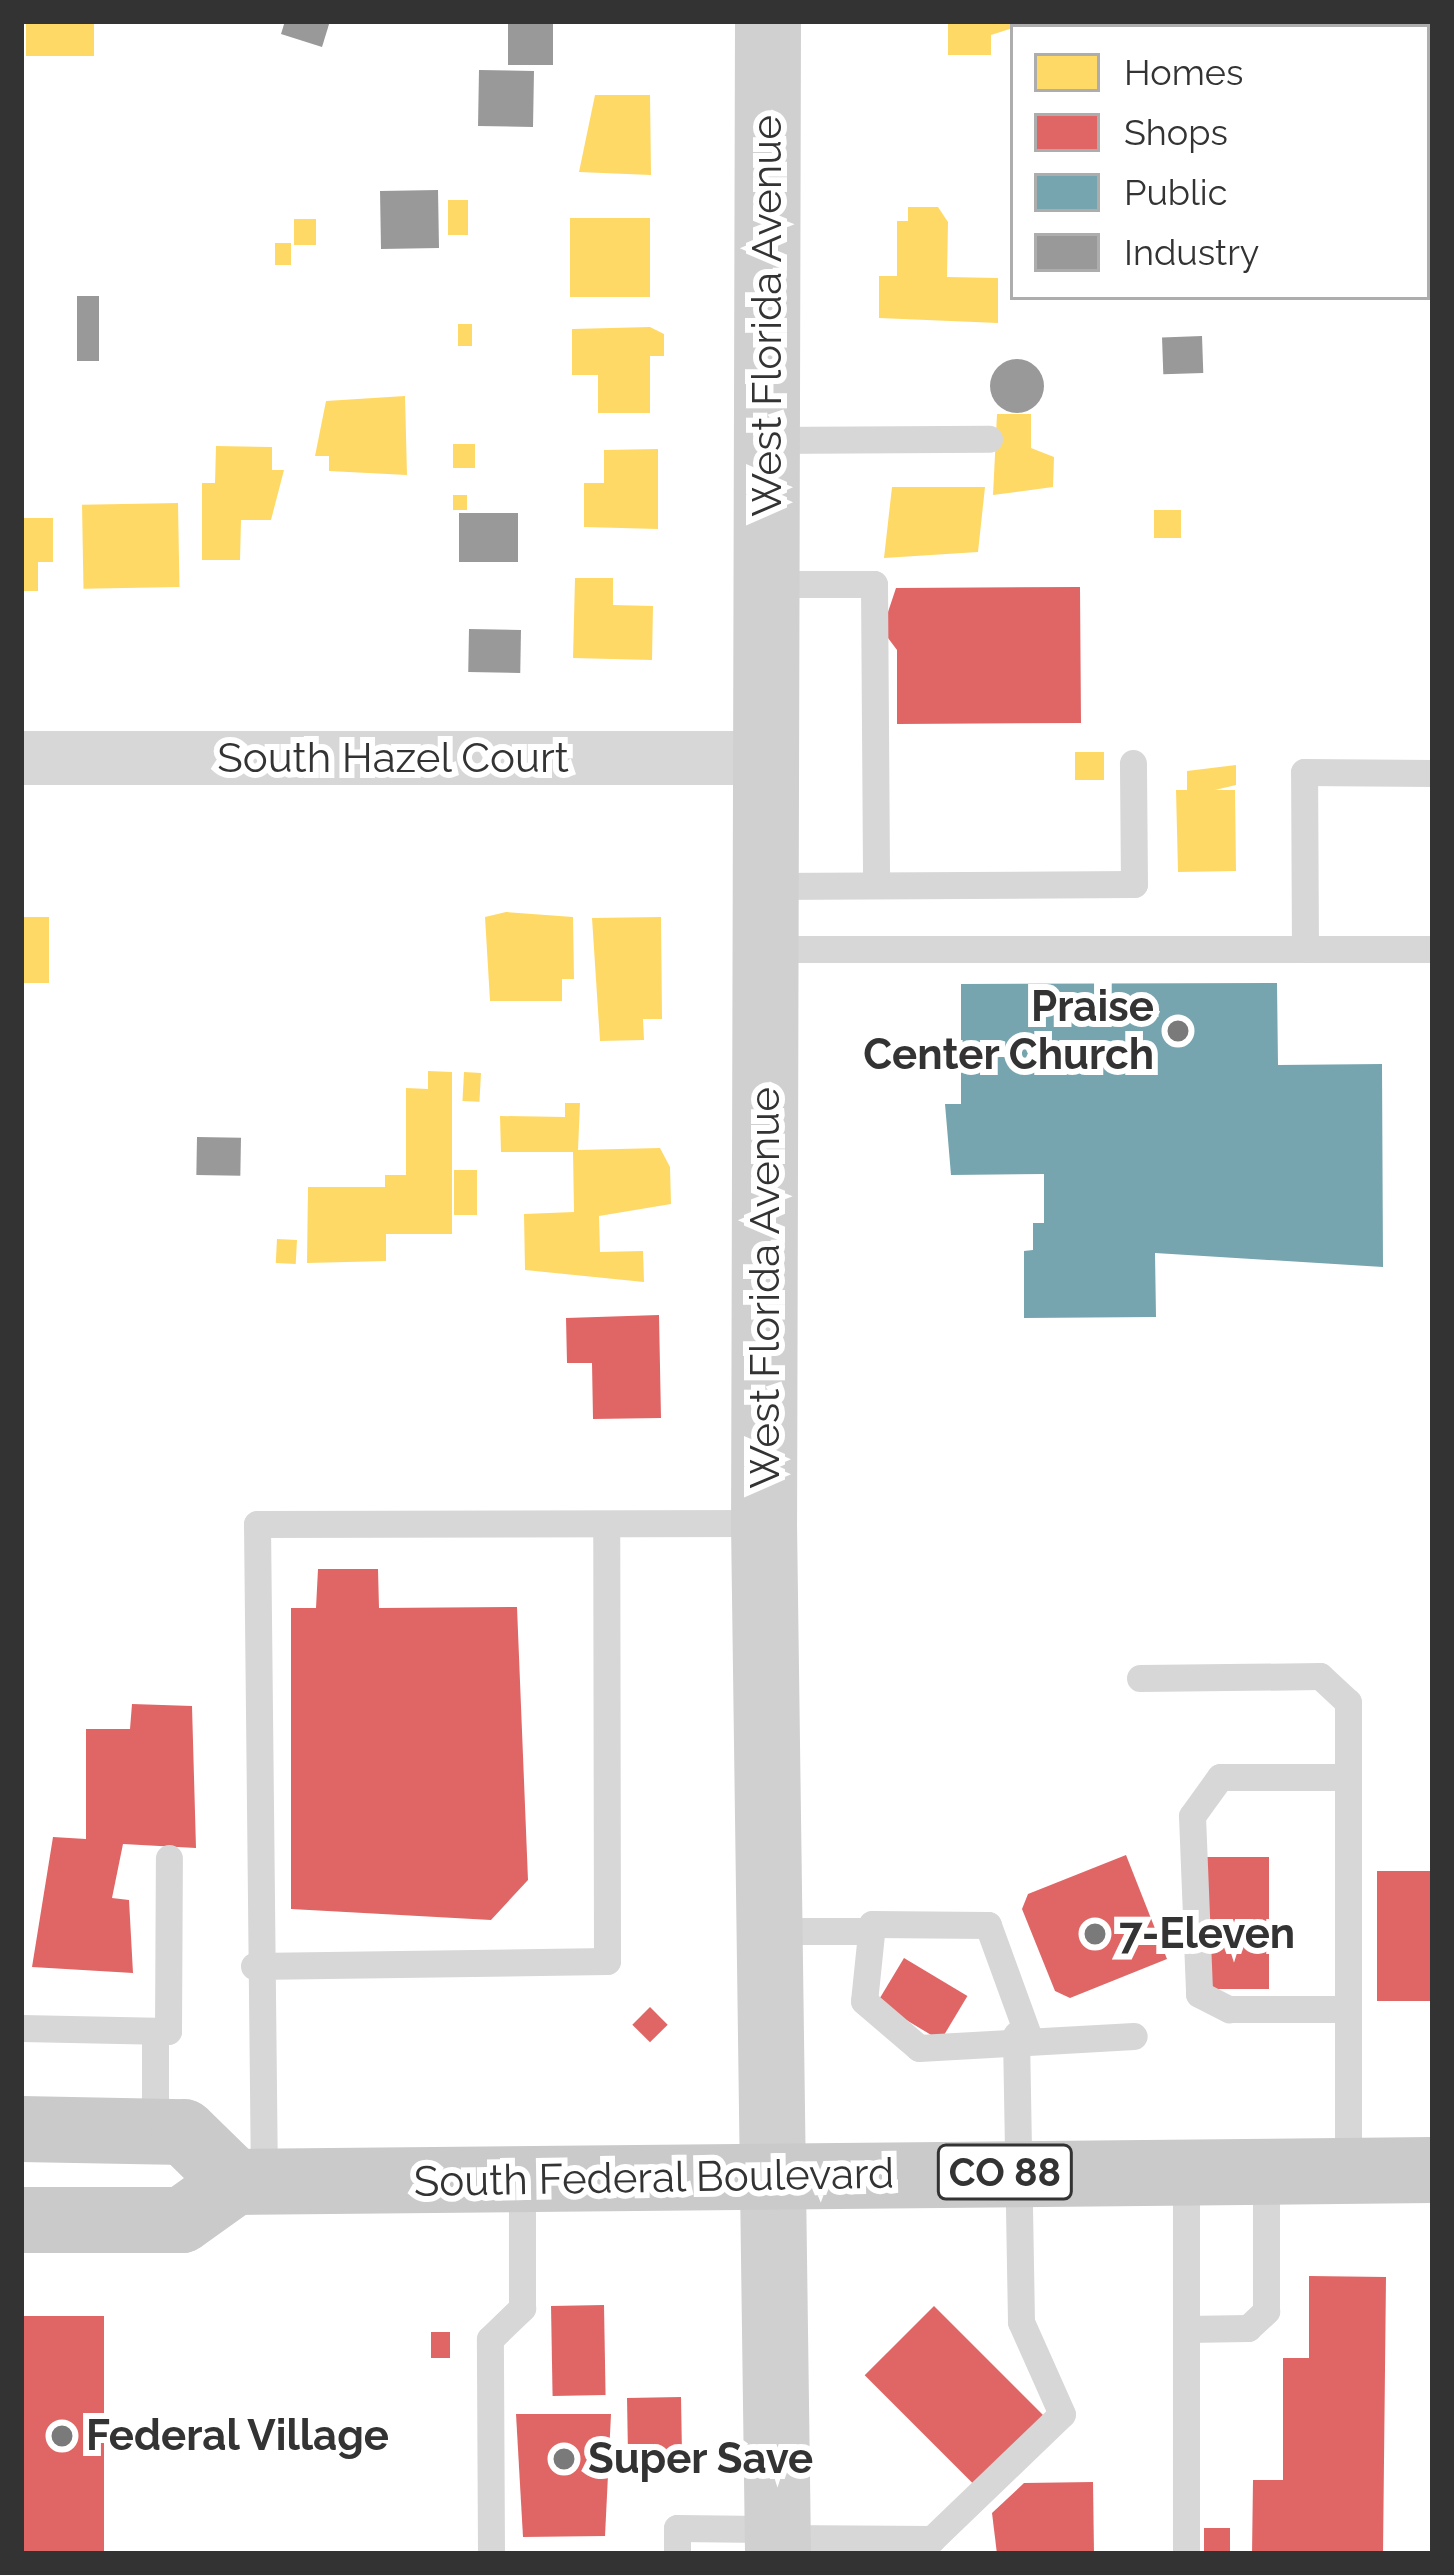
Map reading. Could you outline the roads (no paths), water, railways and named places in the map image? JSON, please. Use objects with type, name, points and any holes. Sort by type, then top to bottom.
[{"type":"main road","points":[[21,2129],[184,2132],[249,2182],[182,2220],[21,2220]]},
{"type":"main road","name":"South Federal Boulevard","points":[[249,2182],[522,2183],[778,2172],[1433,2170]]},
{"type":"street","name":"West Florida Avenue","points":[[768,21],[764,1523],[778,2172],[778,2540]]},
{"type":"street","name":"South Hazel Court","points":[[21,758],[766,758]]},
{"type":"lane","points":[[766,440],[989,439]]},
{"type":"lane","points":[[766,584],[874,584],[875,884]]},
{"type":"lane","points":[[766,917],[875,884],[1134,884],[1133,763]]},
{"type":"lane","points":[[1305,949],[1304,772],[1433,773]]},
{"type":"lane","points":[[766,917],[1305,949],[1433,949]]},
{"type":"lane","points":[[249,2182],[256,1525],[764,1523]]},
{"type":"lane","points":[[254,1966],[607,1961],[606,1524]]},
{"type":"lane","points":[[1140,1678],[1320,1676],[1348,1702],[1348,2170]]},
{"type":"lane","points":[[1348,1777],[1220,1777],[1192,1816],[1199,1994],[1228,2009],[1348,2009]]},
{"type":"lane","points":[[21,2028],[168,2031],[170,1858]]},
{"type":"lane","points":[[677,2554],[677,2528],[778,2540],[932,2539],[1062,2414],[1022,2322],[1016,2172],[1022,2035],[988,1924],[773,1931]]},
{"type":"lane","points":[[872,1930],[864,2001],[919,2048],[1022,2035],[1134,2036]]},
{"type":"lane","points":[[154,2031],[154,2130]]},
{"type":"lane","points":[[1186,2330],[1248,2328],[1266,2311],[1266,2171]]},
{"type":"lane","points":[[1186,2172],[1186,2554]]},
{"type":"lane","points":[[491,2554],[490,2339],[522,2308],[522,2183]]},
{"type":"place","name":"Praise Center Church","points":[[1178,1031]]},
{"type":"place","name":"7-Eleven","points":[[1095,1934]]},
{"type":"place","name":"Federal Village","points":[[62,2436]]},
{"type":"place","name":"Super Save","points":[[564,2459]]}]
